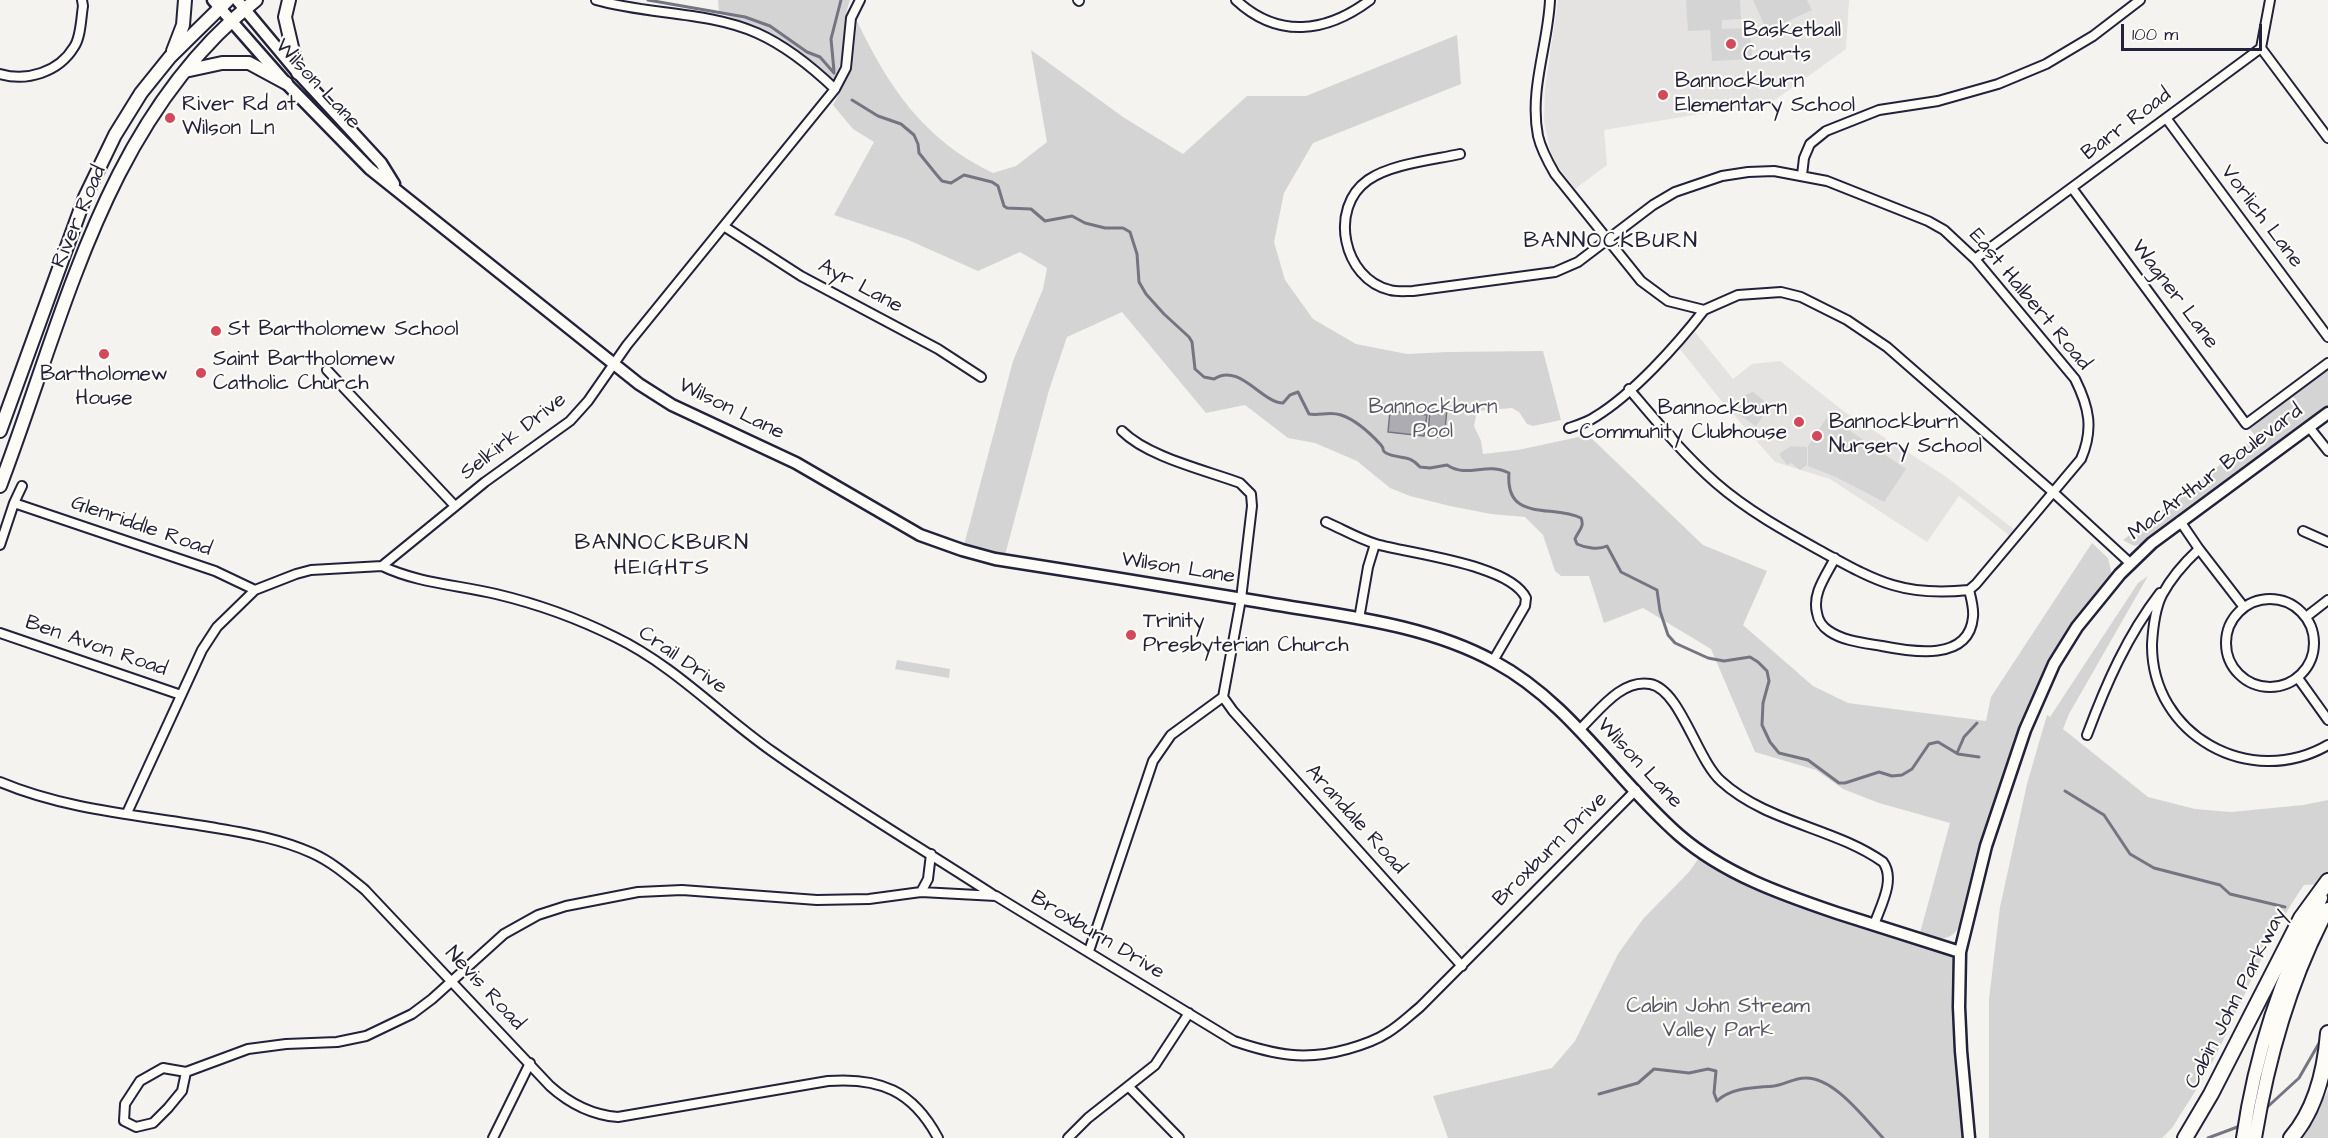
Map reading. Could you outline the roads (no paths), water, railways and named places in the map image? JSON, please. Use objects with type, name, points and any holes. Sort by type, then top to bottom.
[{"type":"highway","name":"Cabin John Parkway","points":[[2185,1138],[2211,1094],[2301,918],[2328,883]]},
{"type":"highway","points":[[2291,1138],[2310,1109],[2324,1065],[2328,1033]]},
{"type":"main road","points":[[170,57],[183,25],[185,0]]},
{"type":"main road","name":"River Road","points":[[0,486],[89,238],[132,146],[185,71],[231,20],[241,5],[256,0]]},
{"type":"main road","points":[[289,0],[285,17],[298,73]]},
{"type":"main road","name":"River Road","points":[[0,432],[86,197],[115,135],[141,93],[220,2]]},
{"type":"main road","name":"Wilson Lane","points":[[220,2],[231,20],[286,83],[370,169],[613,365],[672,405],[796,463],[920,534],[995,559],[1359,619],[1437,637],[1463,646],[1514,673],[1533,687],[1580,729],[1635,790],[1681,836],[1732,872],[1782,894],[1960,952]]},
{"type":"main road","name":"Wilson Lane","points":[[241,5],[298,73],[381,163],[398,190]]},
{"type":"main road","points":[[185,71],[222,63],[249,63],[286,83]]},
{"type":"main road","name":"MacArthur Boulevard","points":[[1969,1137],[1960,1025],[1960,952],[1986,846],[2034,705],[2054,664],[2077,627],[2130,563],[2181,520],[2328,413]]},
{"type":"main road","points":[[2242,1138],[2262,1048],[2290,963],[2328,883]]},
{"type":"main road","points":[[2255,1138],[2276,1041],[2296,979],[2328,909]]},
{"type":"street","points":[[0,74],[18,77],[39,75],[61,62],[75,46],[83,6],[82,0]]},
{"type":"street","points":[[596,0],[635,10],[712,20],[757,33],[812,67],[835,89]]},
{"type":"street","name":"Selkirk Drive","points":[[382,566],[455,506],[570,420],[588,401],[627,345],[835,89],[846,68],[851,18],[860,0]]},
{"type":"street","points":[[1236,0],[1246,10],[1265,21],[1293,28],[1320,26],[1352,14],[1370,0]]},
{"type":"street","points":[[1550,0],[1549,19],[1535,99],[1538,136],[1545,156],[1555,174],[1641,282],[1668,301],[1704,310]]},
{"type":"street","points":[[1802,175],[1804,158],[1810,144],[1826,131],[1879,110],[1938,101],[1998,84],[2046,64],[2093,36],[2140,0]]},
{"type":"street","points":[[2270,0],[2261,48],[2328,138]]},
{"type":"street","name":"Barr Road","points":[[1975,259],[2261,48]]},
{"type":"street","name":"Vorlich Lane","points":[[2166,118],[2328,337]]},
{"type":"street","name":"East Halbert Road","points":[[1460,154],[1382,171],[1366,181],[1355,193],[1346,212],[1344,239],[1353,261],[1370,280],[1389,290],[1413,291],[1555,272],[1578,262],[1653,205],[1698,183],[1748,172],[1774,171],[1802,175],[1844,187],[1938,226],[1951,235],[1975,259],[2075,379],[2086,400],[2090,425],[2081,459],[1969,590]]},
{"type":"street","name":"Wagner Lane","points":[[2072,188],[2246,424],[2328,363]]},
{"type":"street","name":"Ayr Lane","points":[[725,227],[801,276],[938,349],[981,377]]},
{"type":"street","points":[[1569,428],[1593,419],[1613,405],[1679,342],[1704,310],[1738,295],[1781,292],[1801,297],[1847,320],[1887,347],[2054,493],[2130,563]]},
{"type":"street","points":[[327,370],[455,506]]},
{"type":"street","points":[[1629,389],[1691,459],[1718,484],[1762,516],[1835,558],[1868,577],[1901,588],[1943,592],[1969,590],[1973,618],[1968,631],[1958,644],[1940,651],[1898,649],[1867,643],[1827,630],[1817,614],[1815,597],[1835,558]]},
{"type":"street","points":[[2309,427],[2328,451]]},
{"type":"street","points":[[1089,951],[1153,761],[1171,735],[1222,696],[1231,661],[1241,599],[1252,506],[1251,494],[1240,483],[1146,449],[1122,431]]},
{"type":"street","points":[[0,545],[22,486]]},
{"type":"street","name":"Glenriddle Road","points":[[14,503],[215,572],[255,590]]},
{"type":"street","points":[[2181,520],[2199,549],[2243,606]]},
{"type":"street","points":[[1326,522],[1375,544],[1467,564],[1516,584],[1526,598],[1525,606],[1493,661]]},
{"type":"street","points":[[2302,531],[2328,542]]},
{"type":"street","points":[[1359,619],[1368,567],[1375,544]]},
{"type":"street","points":[[2087,735],[2103,690],[2124,648],[2149,608],[2177,570],[2199,549]]},
{"type":"street","points":[[126,813],[202,650],[217,627],[255,590],[311,570],[382,566]]},
{"type":"street","name":"Crail Drive","points":[[382,566],[400,575],[496,594],[538,605],[619,639],[670,670],[772,752],[996,897]]},
{"type":"street","points":[[2177,570],[2161,597],[2152,627],[2152,658],[2160,688],[2175,715],[2196,737],[2223,753],[2253,761],[2284,761],[2314,753],[2328,745]]},
{"type":"street","points":[[2277,598],[2294,604],[2306,616],[2314,638],[2311,660],[2298,678],[2282,686],[2265,687],[2248,682],[2234,670],[2226,654],[2225,636],[2231,620],[2243,606],[2259,599],[2277,598]]},
{"type":"street","points":[[2306,616],[2328,600]]},
{"type":"street","name":"Ben Avon Road","points":[[0,633],[181,695]]},
{"type":"street","points":[[2298,678],[2328,720]]},
{"type":"street","points":[[1580,729],[1623,689],[1636,683],[1653,684],[1676,705],[1706,764],[1719,780],[1742,799],[1883,862],[1888,868],[1888,884],[1874,925]]},
{"type":"street","name":"Arandale Road","points":[[1222,696],[1462,966]]},
{"type":"street","name":"Nevis Road","points":[[0,782],[64,803],[262,835],[314,854],[340,869],[365,890],[550,1086],[578,1107],[618,1118],[828,1081],[853,1079],[894,1090],[920,1109],[938,1138]]},
{"type":"street","name":"Broxburn Drive","points":[[186,1072],[248,1049],[286,1044],[338,1042],[366,1036],[412,1014],[504,933],[538,915],[566,906],[638,892],[682,890],[817,900],[869,898],[921,892],[996,897],[1089,951],[1234,1041],[1267,1052],[1298,1057],[1330,1054],[1367,1044],[1386,1034],[1420,1007],[1635,790]]},
{"type":"street","points":[[921,892],[928,879],[931,854]]},
{"type":"street","points":[[1068,1138],[1088,1118],[1155,1065],[1189,1013]]},
{"type":"street","points":[[493,1138],[530,1063]]},
{"type":"street","points":[[163,1068],[186,1072],[182,1091],[153,1123],[136,1127],[124,1120],[125,1104],[140,1081],[163,1068]]},
{"type":"street","points":[[1129,1087],[1179,1138]]},
{"type":"waterway","points":[[648,0],[745,17],[770,26],[807,52],[820,57],[834,73]]},
{"type":"waterway","points":[[834,71],[831,39],[841,0]]},
{"type":"waterway","points":[[852,100],[878,116],[901,124],[914,135],[919,153],[942,181],[951,183],[964,175],[992,182],[998,186],[1004,206],[1007,208],[1031,209],[1045,221],[1072,216],[1085,223],[1105,228],[1123,228],[1130,232],[1137,254],[1139,282],[1146,294],[1164,314],[1189,337],[1192,342],[1195,369],[1204,377],[1214,379],[1223,375],[1232,376],[1241,379],[1267,397],[1283,403],[1290,395],[1298,392],[1309,414],[1332,413],[1347,417],[1368,432],[1386,453],[1407,458],[1420,467],[1447,465],[1455,469],[1470,471],[1501,470],[1509,473],[1510,489],[1515,499],[1523,506],[1581,518],[1582,526],[1575,539],[1577,544],[1592,548],[1607,546],[1621,572],[1657,590],[1660,611],[1668,635],[1675,643],[1708,658],[1724,661],[1750,657],[1767,671],[1769,681],[1763,703],[1762,725],[1770,742],[1779,753],[1808,760],[1839,783],[1879,772],[1892,776],[1902,775],[1912,769],[1929,744],[1938,742],[1958,754],[1979,757]]},
{"type":"waterway","points":[[1957,753],[1964,737],[1977,723]]},
{"type":"waterway","points":[[2065,791],[2104,815],[2130,854],[2154,868],[2220,885],[2230,894],[2285,907]]},
{"type":"waterway","points":[[2263,1111],[2299,1078],[2322,1038]]},
{"type":"waterway","points":[[1599,1094],[1638,1083],[1654,1069],[1689,1073],[1708,1069],[1716,1071],[1714,1093],[1717,1101],[1729,1093],[1744,1089],[1778,1085],[1801,1078],[1816,1079],[1827,1084],[1848,1100],[1883,1138]]},
{"type":"waterway","points":[[2208,1138],[2240,1126]]},
{"type":"place","name":"Basketball Courts","points":[[1731,44]]},
{"type":"place","name":"Bannockburn Elementary School","points":[[1663,95]]},
{"type":"place","name":"River Rd at Wilson Ln","points":[[170,118]]},
{"type":"place","name":"St Bartholomew School","points":[[216,331]]},
{"type":"place","name":"Bartholomew House","points":[[104,354]]},
{"type":"place","name":"Saint Bartholomew Catholic Church","points":[[201,373]]},
{"type":"place","name":"Bannockburn Community Clubhouse","points":[[1799,422]]},
{"type":"place","name":"Bannockburn Nursery School","points":[[1817,436]]},
{"type":"place","name":"Trinity Presbyterian Church","points":[[1131,635]]},
{"type":"district","name":"BANNOCKBURN","points":[[1611,242]]},
{"type":"district","name":"BANNOCKBURN HEIGHTS","points":[[662,556]]},
{"type":"park label","name":"Bannockburn Pool","points":[[1433,421]]},
{"type":"park label","name":"Cabin John Stream Valley Park","points":[[1718,1020]]}]
